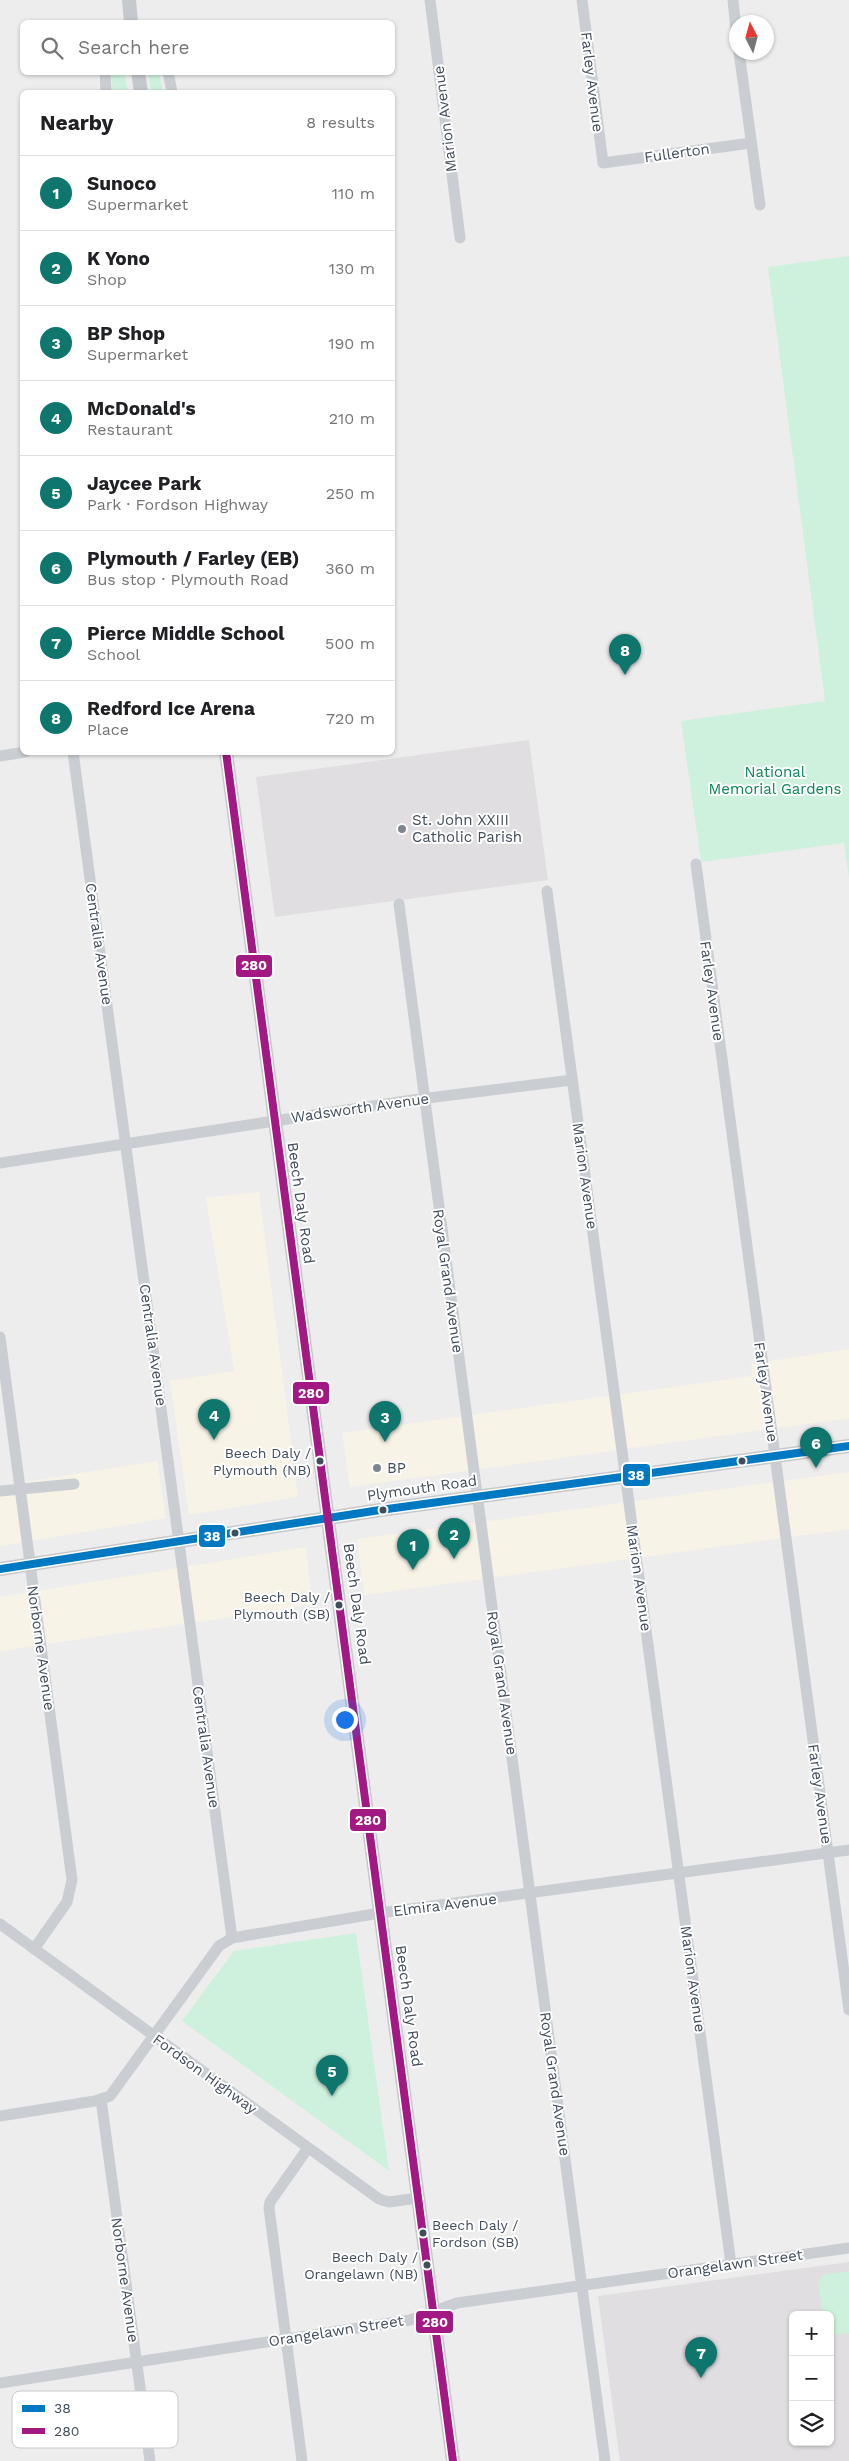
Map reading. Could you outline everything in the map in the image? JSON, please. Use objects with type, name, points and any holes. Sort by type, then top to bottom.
[{"type":"main road","points":[[129,0],[131,20]]},
{"type":"main road","points":[[138,75],[141,90]]},
{"type":"main road","name":"Beech Daly Road","points":[[226,755],[453,2461]]},
{"type":"main road","name":"Plymouth Road","points":[[0,1569],[329,1518],[849,1446]]},
{"type":"street","name":"Marion Avenue","points":[[430,0],[460,238]]},
{"type":"street","name":"Farley Avenue","points":[[582,0],[603,164]]},
{"type":"street","points":[[733,0],[734,15]]},
{"type":"street","points":[[741,60],[760,205]]},
{"type":"street","points":[[105,75],[106,90]]},
{"type":"street","points":[[169,75],[172,90]]},
{"type":"street","name":"Fullerton","points":[[603,164],[751,143]]},
{"type":"street","points":[[0,756],[20,753]]},
{"type":"street","name":"Centralia Avenue","points":[[73,755],[232,1938]]},
{"type":"street","name":"Farley Avenue","points":[[696,864],[849,2010]]},
{"type":"street","name":"Marion Avenue","points":[[547,891],[731,2264]]},
{"type":"street","name":"Royal Grand Avenue","points":[[399,904],[423,1098],[605,2461]]},
{"type":"street","name":"Wadsworth Avenue","points":[[0,1163],[125,1142],[423,1098],[572,1080]]},
{"type":"street","name":"Norborne Avenue","points":[[0,1337],[72,1880],[67,1902],[34,1949]]},
{"type":"street","points":[[0,1491],[74,1484]]},
{"type":"street","name":"Elmira Avenue","points":[[232,1938],[380,1914],[849,1850]]},
{"type":"street","name":"Fordson Highway","points":[[0,1924],[379,2199],[389,2202],[418,2198]]},
{"type":"street","points":[[0,2116],[110,2096],[219,1946],[232,1938]]},
{"type":"street","name":"Norborne Avenue","points":[[101,2099],[140,2391]]},
{"type":"street","points":[[302,2461],[269,2208],[270,2202],[308,2148]]},
{"type":"street","name":"Orangelawn Street","points":[[0,2384],[410,2320],[433,2310],[457,2303],[849,2248]]},
{"type":"street","name":"Norborne Avenue","points":[[148,2448],[150,2461]]},
{"type":"shaded area","name":"St. John XXIII Catholic Parish","points":[[529,740],[548,880],[275,917],[256,777]]},
{"type":"shaded area","points":[[259,1192],[298,1497],[189,1515],[170,1381],[234,1371],[206,1198]]},
{"type":"shaded area","points":[[849,1349],[849,1418],[350,1487],[342,1433],[752,1376],[751,1364]]},
{"type":"shaded area","points":[[157,1461],[166,1518],[0,1546],[0,1486]]},
{"type":"shaded area","points":[[849,1472],[849,1529],[364,1595],[357,1539]]},
{"type":"shaded area","points":[[306,1547],[312,1605],[0,1651],[0,1597]]},
{"type":"shaded area","points":[[849,2262],[849,2461],[620,2461],[598,2296]]},
{"type":"green space","points":[[111,75],[125,75],[128,90],[113,90]]},
{"type":"green space","points":[[148,75],[159,75],[163,90],[151,90]]},
{"type":"green space","name":"National Memorial Gardens","points":[[849,256],[849,878],[844,843],[701,862],[681,721],[825,701],[768,267]]},
{"type":"green space","points":[[356,1933],[389,2171],[182,2021],[234,1951]]},
{"type":"green space","points":[[849,2271],[849,2333],[834,2335],[834,2311],[822,2311],[818,2283],[823,2275]]},
{"type":"transit line","name":"280","points":[[226,755],[453,2461]]},
{"type":"transit line","name":"38","points":[[0,1569],[380,1510],[849,1446]]},
{"type":"place","name":"Redford Ice Arena","points":[[625,675]]},
{"type":"place","name":"St. John XXIII Catholic Parish","points":[[402,829]]},
{"type":"place","name":"McDonald's","points":[[214,1440]]},
{"type":"place","name":"BP Shop","points":[[385,1442]]},
{"type":"place","name":"Beech Daly / Plymouth (NB)","points":[[320,1461]]},
{"type":"place","name":"BP","points":[[377,1468]]},
{"type":"place","name":"Plymouth / Farley (EB)","points":[[816,1468]]},
{"type":"place","name":"K Yono","points":[[454,1559]]},
{"type":"place","name":"Sunoco","points":[[413,1570]]},
{"type":"place","name":"Beech Daly / Plymouth (SB)","points":[[339,1605]]},
{"type":"place","name":"Jaycee Park","points":[[332,2096]]},
{"type":"place","name":"Beech Daly / Fordson (SB)","points":[[423,2233]]},
{"type":"place","name":"Beech Daly / Orangelawn (NB)","points":[[427,2265]]},
{"type":"place","name":"Pierce Middle School","points":[[701,2378]]}]
